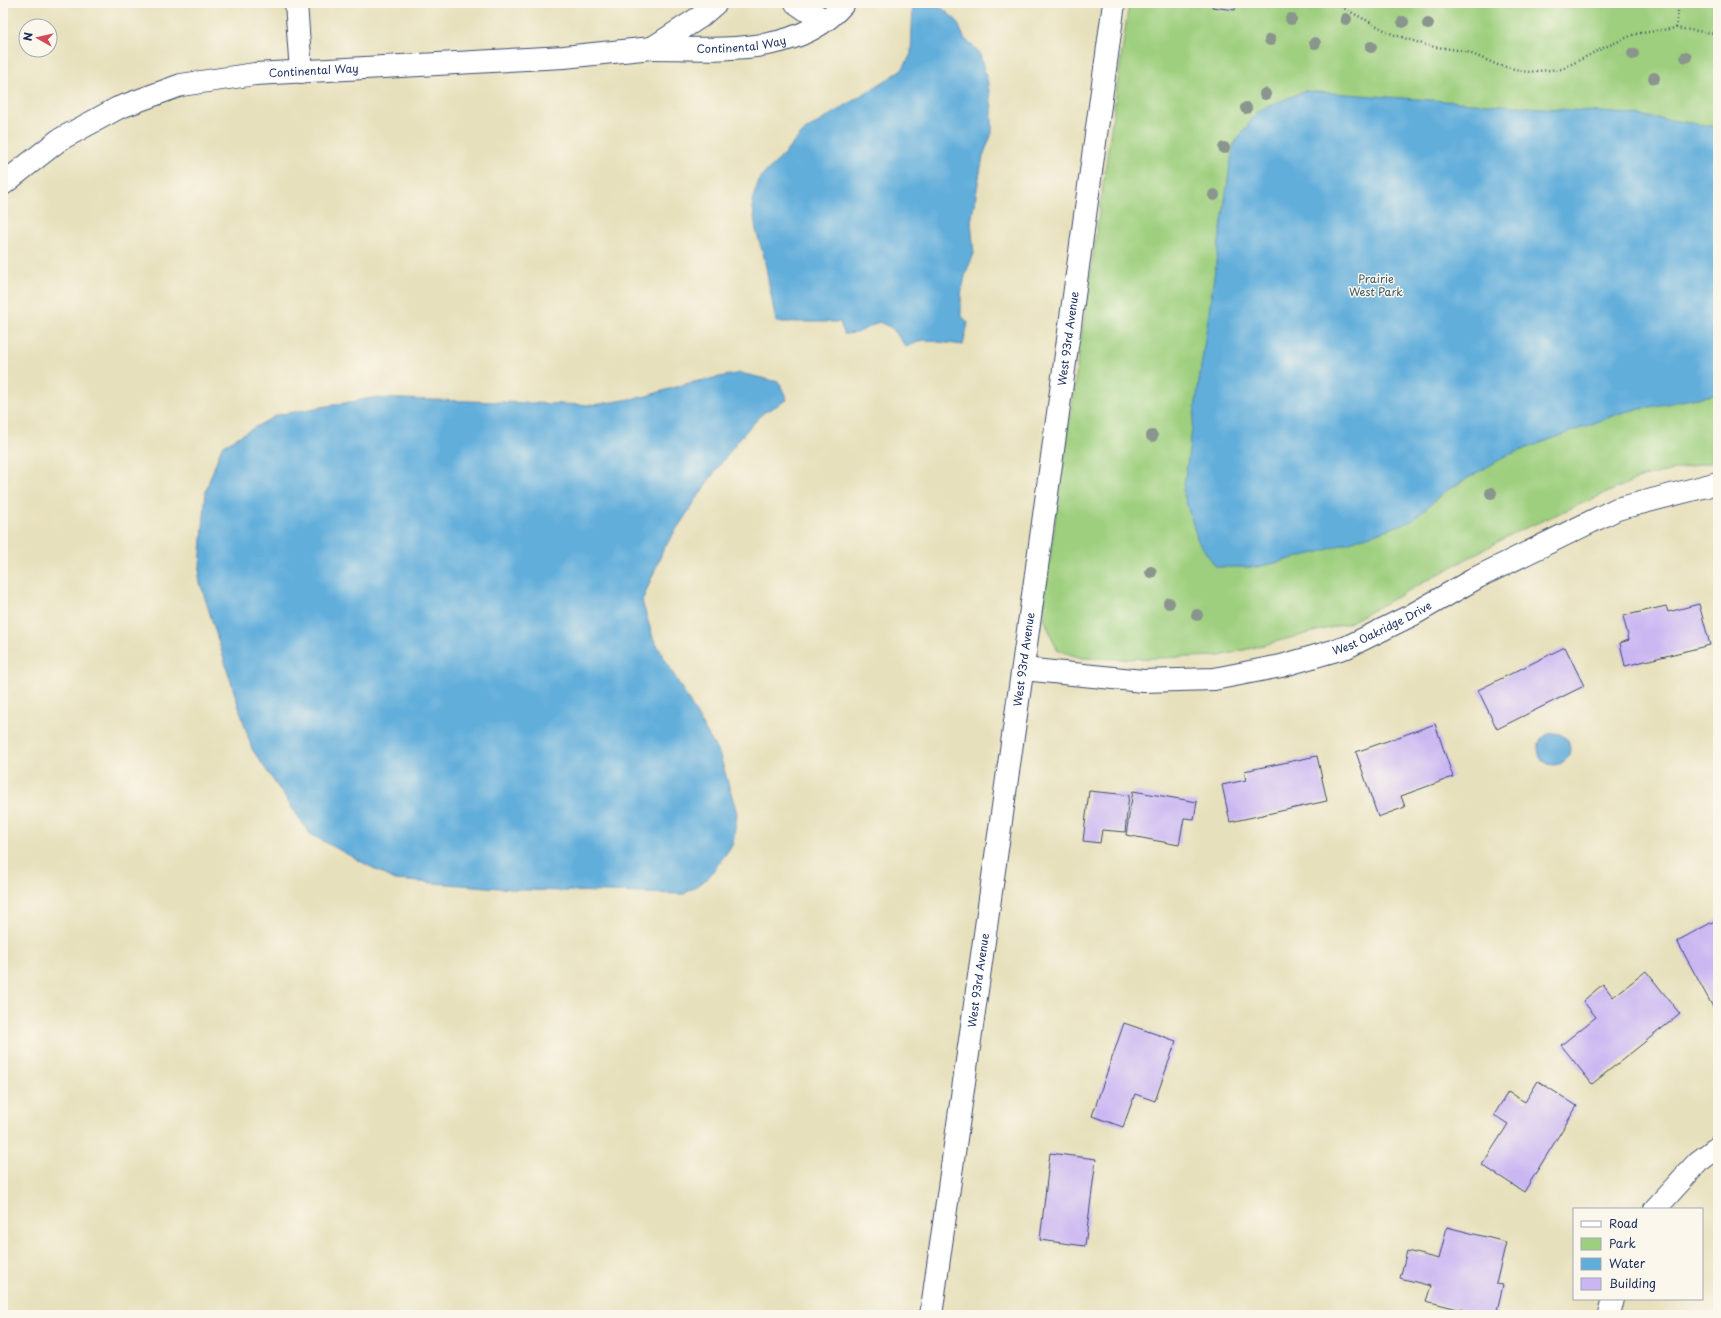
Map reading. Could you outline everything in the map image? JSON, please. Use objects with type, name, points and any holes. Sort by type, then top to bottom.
[{"type":"street","points":[[296,3],[301,72]]},
{"type":"street","name":"Continental Way","points":[[652,48],[700,17],[716,3]]},
{"type":"street","points":[[796,3],[825,20]]},
{"type":"street","name":"Continental Way","points":[[3,184],[59,140],[118,108],[181,85],[255,74],[564,57],[652,48],[729,48],[763,45],[788,39],[815,28],[844,3]]},
{"type":"street","name":"West 93rd Avenue","points":[[931,1315],[1023,669],[1114,3]]},
{"type":"street","name":"West Oakridge Drive","points":[[1023,669],[1143,681],[1214,679],[1281,666],[1347,647],[1412,615],[1478,577],[1616,510],[1718,483]]},
{"type":"street","points":[[1656,1208],[1698,1162],[1718,1147]]},
{"type":"street","points":[[1609,1315],[1613,1300]]},
{"type":"path","points":[[1334,3],[1392,34],[1429,46],[1465,51],[1498,65],[1527,72],[1562,69],[1603,48],[1635,34],[1676,28],[1718,34]]},
{"type":"path","points":[[1676,28],[1679,3]]},
{"type":"green space","name":"Prairie West Park","points":[[1129,3],[1718,3],[1718,460],[1643,477],[1514,533],[1349,623],[1220,656],[1122,659],[1082,658],[1057,650],[1042,613]]},
{"type":"water","points":[[913,3],[936,3],[957,21],[964,38],[979,52],[987,79],[992,108],[992,133],[983,156],[971,222],[974,254],[966,272],[961,295],[961,315],[968,323],[963,345],[923,340],[906,347],[892,328],[879,322],[857,333],[844,334],[840,322],[776,322],[764,257],[756,230],[752,201],[760,177],[779,160],[803,132],[902,70],[911,54]]},
{"type":"water","points":[[1304,91],[1628,114],[1718,127],[1718,394],[1624,412],[1508,455],[1444,492],[1412,521],[1323,551],[1258,567],[1216,567],[1198,541],[1183,492],[1233,145],[1258,111]]},
{"type":"water","points":[[740,373],[779,382],[787,400],[763,413],[738,440],[709,480],[664,548],[642,601],[653,638],[720,756],[737,813],[733,844],[707,879],[684,894],[526,890],[395,880],[310,834],[252,749],[199,579],[206,490],[222,446],[277,415],[372,398],[593,405],[643,397],[689,383]]},
{"type":"water","points":[[1551,733],[1557,733],[1567,740],[1570,749],[1569,755],[1563,762],[1557,765],[1551,765],[1541,758],[1538,752],[1538,746],[1545,736]]},
{"type":"building","points":[[1213,3],[1236,3],[1235,10],[1212,7]]},
{"type":"building","points":[[1699,604],[1710,645],[1625,666],[1620,643],[1629,640],[1623,616],[1666,606],[1668,612]]},
{"type":"building","points":[[1565,647],[1584,686],[1497,729],[1478,690]]},
{"type":"building","points":[[1435,724],[1453,777],[1401,796],[1405,807],[1378,817],[1356,752]]},
{"type":"building","points":[[1317,756],[1327,801],[1230,822],[1222,785],[1246,780],[1244,771]]},
{"type":"building","points":[[1089,791],[1129,795],[1125,832],[1102,830],[1100,843],[1083,841]]},
{"type":"building","points":[[1133,791],[1197,802],[1194,819],[1184,818],[1179,845],[1126,835]]},
{"type":"building","points":[[1718,919],[1718,1007],[1714,1009],[1677,941]]},
{"type":"building","points":[[1646,971],[1680,1014],[1592,1084],[1561,1045],[1596,1017],[1583,1001],[1603,984],[1613,997]]},
{"type":"building","points":[[1124,1023],[1176,1041],[1155,1101],[1135,1094],[1123,1127],[1092,1116]]},
{"type":"building","points":[[1538,1081],[1577,1106],[1524,1192],[1482,1165],[1508,1124],[1494,1115],[1508,1092],[1525,1102]]},
{"type":"building","points":[[1050,1153],[1096,1159],[1085,1246],[1040,1240]]},
{"type":"building","points":[[1447,1227],[1506,1242],[1496,1284],[1503,1285],[1496,1315],[1482,1315],[1426,1301],[1431,1286],[1400,1278],[1407,1251],[1439,1259]]}]
